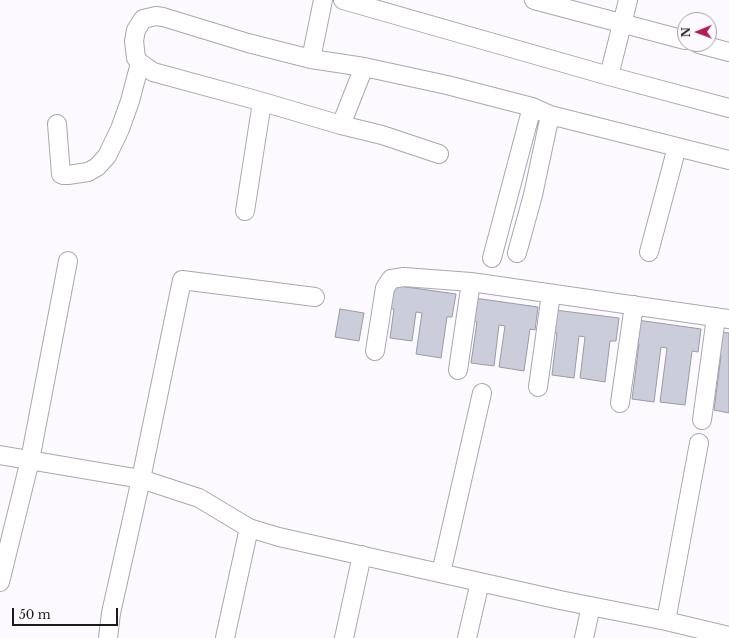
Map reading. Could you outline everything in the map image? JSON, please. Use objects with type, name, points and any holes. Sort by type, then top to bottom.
[{"type":"street","points":[[311,59],[323,0]]},
{"type":"street","points":[[343,0],[609,76],[729,108]]},
{"type":"street","points":[[609,76],[628,0]]},
{"type":"street","points":[[544,1],[622,24],[677,38]]},
{"type":"street","points":[[439,154],[382,135],[341,125],[153,72],[140,63],[136,58],[136,30],[143,20],[156,16],[163,17],[248,43],[311,59],[364,67],[447,85],[532,107],[550,115],[729,160]]},
{"type":"street","points":[[717,49],[729,52]]},
{"type":"street","points":[[57,124],[60,174],[63,176],[88,172],[97,167],[107,156],[120,128],[130,101],[140,63]]},
{"type":"street","points":[[341,125],[364,67]]},
{"type":"street","points":[[245,211],[262,102]]},
{"type":"street","points":[[492,258],[532,107]]},
{"type":"street","points":[[517,253],[533,195],[550,115]]},
{"type":"street","points":[[649,252],[677,147]]},
{"type":"street","points":[[0,582],[30,460],[68,261]]},
{"type":"street","points":[[375,351],[385,288],[391,279],[404,277],[470,282],[723,318],[702,420]]},
{"type":"street","points":[[108,638],[111,613],[141,479],[182,280],[315,297]]},
{"type":"street","points":[[458,370],[470,282]]},
{"type":"street","points":[[538,387],[551,294]]},
{"type":"street","points":[[620,403],[634,305]]},
{"type":"street","points":[[441,573],[482,392]]},
{"type":"street","points":[[666,621],[699,442]]},
{"type":"street","points":[[0,454],[141,479],[199,498],[249,528],[279,537],[480,582],[666,621],[705,634],[729,636]]},
{"type":"street","points":[[225,638],[249,528]]},
{"type":"street","points":[[344,638],[362,555]]},
{"type":"street","points":[[467,638],[480,582]]},
{"type":"street","points":[[584,638],[591,606]]},
{"type":"building","points":[[392,285],[456,294],[452,317],[447,317],[441,358],[416,354],[422,313],[416,312],[412,341],[390,338],[394,309],[388,309]]},
{"type":"building","points":[[474,298],[538,307],[535,330],[530,329],[524,371],[499,367],[505,326],[499,325],[494,366],[471,363],[477,322],[471,321]]},
{"type":"building","points":[[340,309],[364,313],[359,341],[335,337]]},
{"type":"building","points":[[555,310],[619,318],[616,341],[610,341],[605,382],[580,378],[585,337],[579,336],[574,378],[552,375],[557,333],[552,333]]},
{"type":"building","points":[[637,320],[701,329],[698,352],[692,351],[685,405],[660,402],[667,348],[661,347],[654,402],[632,399],[639,344],[634,343]]},
{"type":"building","points":[[719,332],[729,333],[729,413],[714,410],[721,356],[715,355]]}]
